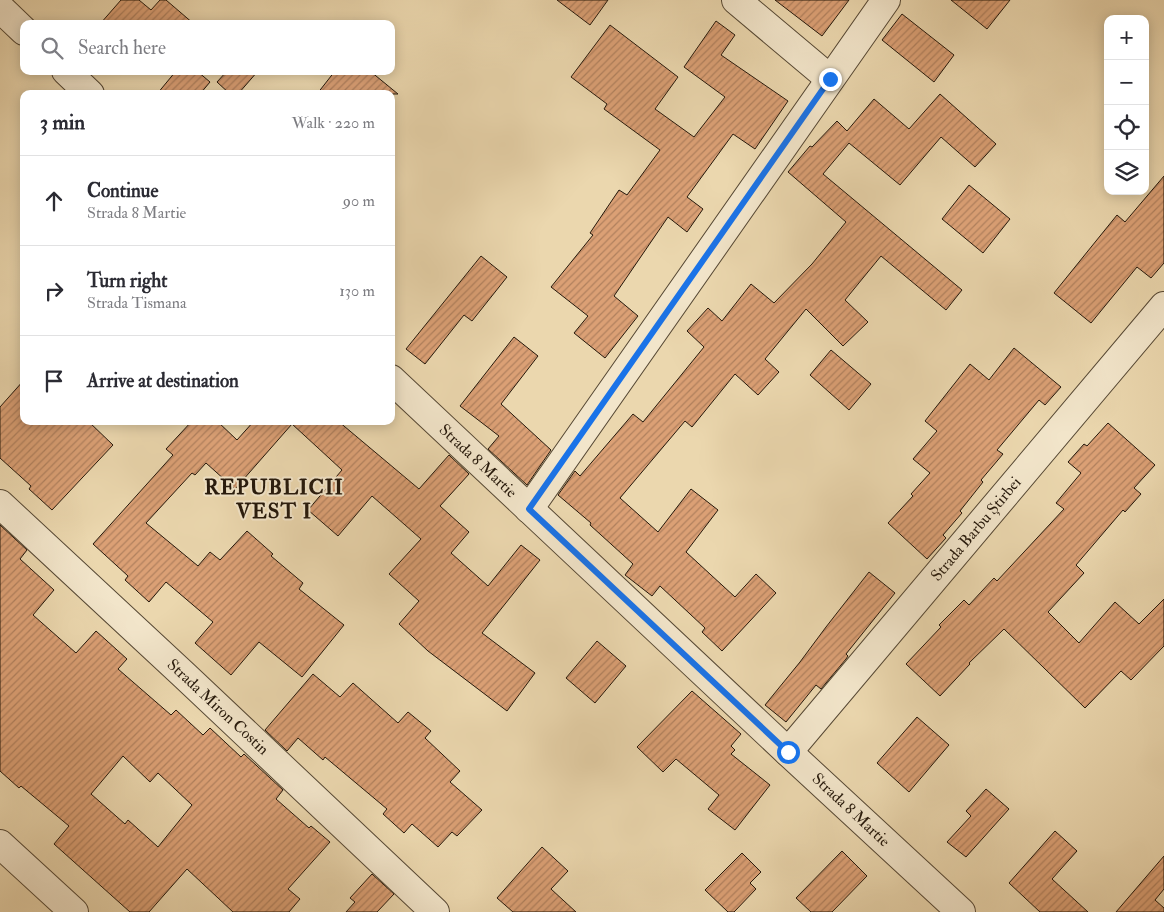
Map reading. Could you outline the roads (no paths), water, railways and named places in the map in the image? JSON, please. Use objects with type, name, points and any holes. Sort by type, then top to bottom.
[{"type":"street","points":[[736,0],[830,79]]},
{"type":"street","points":[[529,509],[886,0]]},
{"type":"street","points":[[0,8],[20,27]]},
{"type":"street","points":[[70,75],[86,90]]},
{"type":"street","name":"Strada Barbu Știrbei","points":[[788,752],[1164,306]]},
{"type":"street","name":"Strada 8 Martie","points":[[395,383],[961,912]]},
{"type":"street","name":"Strada Miron Costin","points":[[0,504],[184,674],[435,912]]},
{"type":"street","points":[[0,844],[74,912]]},
{"type":"district","name":"REPUBLICII VEST I","points":[[274,499]]}]
